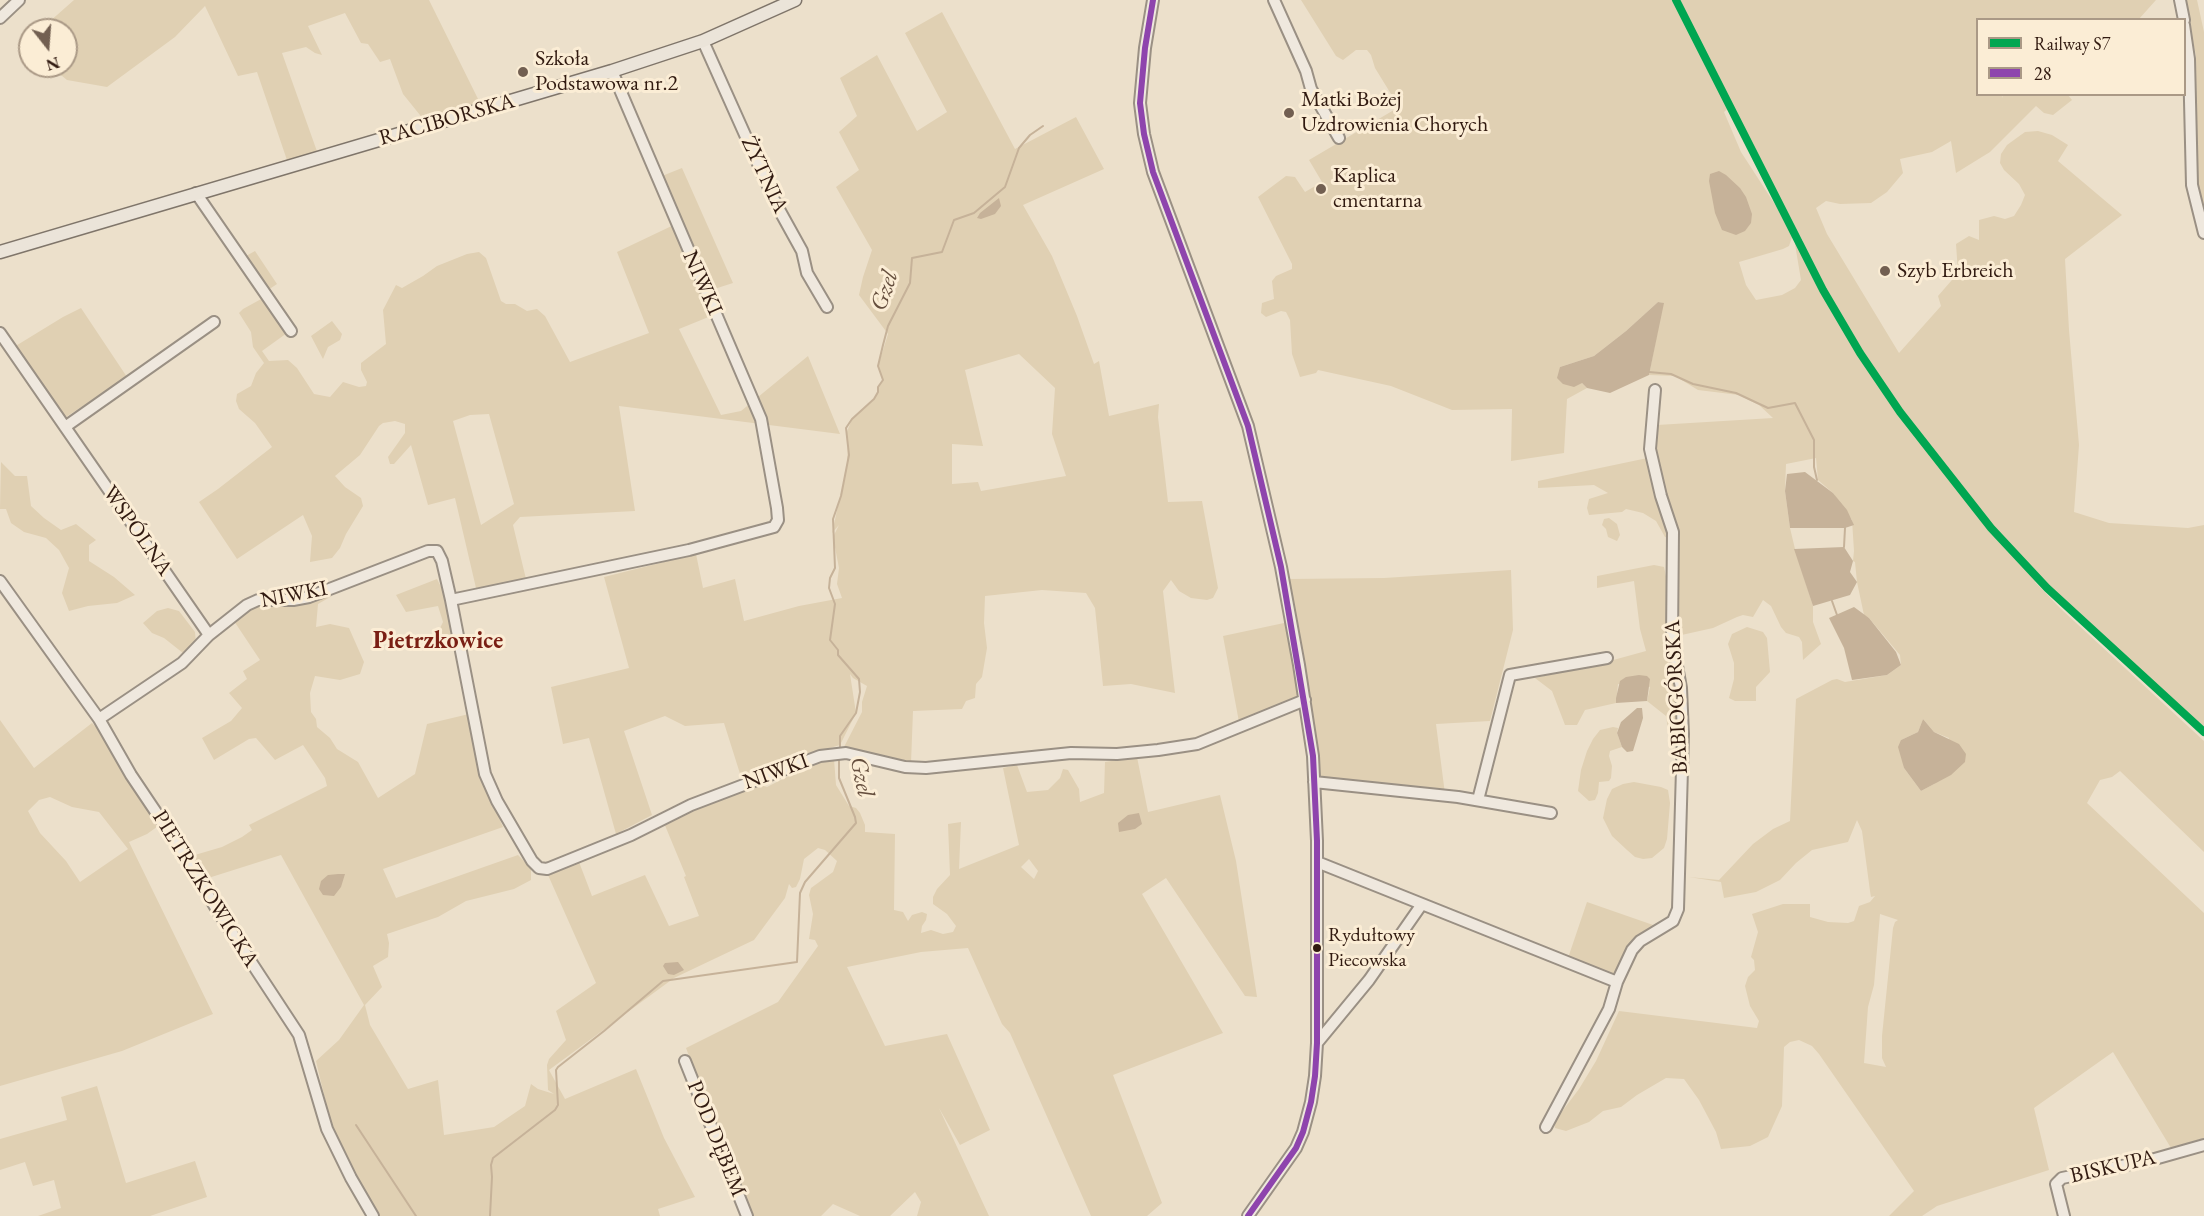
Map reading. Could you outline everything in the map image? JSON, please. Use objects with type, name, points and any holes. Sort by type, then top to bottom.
[{"type":"main road","name":"RACIBORSKA","points":[[0,252],[612,71],[703,41],[753,21],[795,0]]},
{"type":"street","points":[[0,18],[19,0]]},
{"type":"street","points":[[1153,0],[1145,48],[1140,103],[1153,172],[1248,426],[1281,567],[1313,756],[1317,862],[1317,1043],[1311,1102],[1296,1148],[1248,1216]]},
{"type":"street","points":[[1274,0],[1306,71],[1311,89],[1339,138]]},
{"type":"street","points":[[2180,0],[2184,18]]},
{"type":"street","points":[[2186,39],[2189,59],[2192,185],[2204,233]]},
{"type":"street","name":"ŻYTNIA","points":[[703,41],[776,204],[802,251],[807,273],[827,307]]},
{"type":"street","name":"NIWKI","points":[[451,600],[689,550],[774,527],[778,520],[761,419],[612,71]]},
{"type":"street","points":[[196,193],[291,331]]},
{"type":"street","points":[[65,427],[214,322]]},
{"type":"street","name":"WSPÓLNA","points":[[0,333],[209,635]]},
{"type":"street","name":"BABIOGÓRSKA","points":[[1546,1127],[1609,1009],[1617,982],[1632,950],[1640,941],[1673,921],[1678,909],[1682,696],[1672,638],[1673,532],[1661,496],[1650,449],[1655,390]]},
{"type":"street","name":"NIWKI","points":[[99,719],[182,663],[209,635],[247,605],[258,600],[293,600],[309,597],[428,551],[437,551],[442,561],[485,774],[506,817],[532,861],[539,868],[547,869],[558,866],[632,835],[691,805],[820,756],[846,753],[905,767],[926,768],[1071,753],[1117,754],[1158,750],[1197,744],[1305,700]]},
{"type":"street","name":"PIETRZKOWICKA","points":[[0,581],[99,719],[131,775],[299,1035],[327,1129],[373,1216]]},
{"type":"street","points":[[1479,800],[1510,675],[1607,658]]},
{"type":"street","points":[[1314,782],[1479,800],[1551,813]]},
{"type":"street","points":[[1317,862],[1617,982]]},
{"type":"street","points":[[1317,1043],[1369,980],[1422,904]]},
{"type":"street","name":"POD DĘBEM","points":[[685,1061],[747,1216]]},
{"type":"street","name":"BISKUPA","points":[[2064,1216],[2056,1184],[2062,1178],[2151,1160],[2204,1145]]},
{"type":"shaded area","points":[[74,0],[429,0],[483,109],[428,125],[403,94],[390,59],[380,62],[368,44],[361,43],[345,13],[308,26],[322,55],[306,47],[282,53],[319,157],[289,166],[257,72],[238,76],[205,6],[175,37],[107,87],[65,78],[78,78],[78,18],[54,18]]},
{"type":"shaded area","points":[[1301,0],[2156,0],[2140,18],[1976,18],[1976,96],[2002,96],[2003,98],[2002,96],[2069,96],[2072,100],[2053,115],[2044,113],[2036,106],[1990,152],[1956,173],[1951,141],[1932,152],[1900,159],[1903,173],[1887,192],[1871,203],[1840,204],[1826,201],[1816,208],[1827,234],[1899,353],[1941,306],[1938,296],[1958,273],[1956,244],[1969,236],[1979,240],[1979,220],[1994,216],[2005,219],[2014,216],[2021,205],[2025,195],[2019,184],[2000,163],[2001,154],[2007,145],[2025,132],[2038,131],[2052,135],[2068,145],[2058,161],[2122,215],[2065,259],[2079,445],[2074,512],[2109,523],[2188,528],[2204,525],[2204,734],[2039,579],[2035,582],[2061,609],[2204,741],[2204,852],[2120,771],[2112,777],[2100,780],[2087,803],[2204,913],[2204,1138],[2171,1148],[2113,1052],[2034,1108],[2049,1170],[1937,1206],[1922,1216],[1889,1216],[1914,1191],[1819,1054],[1812,1046],[1799,1040],[1790,1042],[1784,1047],[1782,1106],[1768,1137],[1750,1146],[1721,1149],[1716,1132],[1699,1100],[1684,1079],[1666,1078],[1621,1107],[1603,1111],[1589,1122],[1566,1131],[1555,1128],[1554,1122],[1579,1089],[1596,1061],[1619,1011],[1757,1028],[1759,1021],[1750,1006],[1745,986],[1748,977],[1755,970],[1754,960],[1751,957],[1758,932],[1752,914],[1783,904],[1810,904],[1810,917],[1828,922],[1848,923],[1854,921],[1859,906],[1870,902],[1875,896],[1871,897],[1862,831],[1857,820],[1848,842],[1812,850],[1780,880],[1756,892],[1724,898],[1721,882],[1689,877],[1719,880],[1753,844],[1773,829],[1790,821],[1796,699],[1832,680],[1845,682],[1887,675],[1901,665],[1900,655],[1864,615],[1853,561],[1852,520],[1833,493],[1818,480],[1816,458],[1786,464],[1785,491],[1790,528],[1813,606],[1813,622],[1821,644],[1803,660],[1802,642],[1799,637],[1786,633],[1771,606],[1763,600],[1753,617],[1743,615],[1713,628],[1677,636],[1675,539],[1665,537],[1656,521],[1643,513],[1626,509],[1622,512],[1589,515],[1587,508],[1589,499],[1608,493],[1594,485],[1538,488],[1538,481],[1657,456],[1655,447],[1657,425],[1773,418],[1759,405],[1739,395],[1698,390],[1675,376],[1649,375],[1663,303],[1658,302],[1594,356],[1560,367],[1587,388],[1567,399],[1564,453],[1511,461],[1512,409],[1452,410],[1391,386],[1318,370],[1316,373],[1300,377],[1292,354],[1290,320],[1286,312],[1281,311],[1266,317],[1261,313],[1262,303],[1274,299],[1272,281],[1276,276],[1292,269],[1292,264],[1258,197],[1286,176],[1295,177],[1305,192],[1322,182],[1309,160],[1399,107],[1375,68],[1367,50],[1356,50],[1343,60],[1336,56]],"holes":[[[1732,105],[1781,205],[1803,241],[1795,244],[1801,280],[1795,288],[1782,295],[1756,300],[1746,285],[1739,262],[1783,249],[1789,246],[1792,237],[1776,206],[1741,152],[1724,112]],[[1923,719],[1934,732],[1949,738],[1934,784],[1921,791],[1904,768],[1901,740],[1918,732]],[[1880,914],[1898,920],[1893,928],[1882,1036],[1882,1058],[1886,1067],[1864,1063],[1868,1007],[1874,985]]]},
{"type":"shaded area","points":[[2183,0],[2197,0],[2204,32],[2204,211],[2197,187],[2196,55]]},
{"type":"shaded area","points":[[942,12],[1015,149],[1076,117],[1104,169],[1023,205],[1052,256],[1094,364],[1099,361],[1109,416],[1159,404],[1158,417],[1168,502],[1202,501],[1218,588],[1213,598],[1207,600],[1191,598],[1179,591],[1171,580],[1163,591],[1175,693],[1131,684],[1103,686],[1095,608],[1086,593],[1042,590],[985,596],[984,623],[987,648],[982,677],[976,684],[975,698],[966,701],[962,709],[913,711],[911,763],[844,747],[862,712],[862,702],[867,686],[850,674],[856,713],[840,745],[799,757],[742,780],[724,723],[685,726],[665,716],[624,731],[652,815],[616,834],[589,738],[563,744],[551,687],[629,668],[604,577],[696,554],[703,588],[735,579],[744,621],[799,606],[842,598],[837,584],[839,568],[833,537],[839,525],[832,533],[847,466],[846,434],[852,419],[874,400],[878,392],[878,387],[883,380],[878,366],[888,334],[859,295],[872,250],[836,187],[859,170],[839,132],[857,116],[840,78],[877,55],[917,131],[947,112],[905,33]],"holes":[[[1019,354],[1055,388],[1052,434],[1066,476],[981,491],[978,482],[952,484],[952,444],[983,446],[965,370]]]},
{"type":"shaded area","points":[[682,168],[733,283],[708,291],[711,316],[679,329],[721,415],[741,411],[808,356],[840,434],[619,406],[635,511],[520,517],[513,525],[526,579],[476,588],[455,498],[428,505],[411,445],[394,464],[390,464],[388,457],[405,433],[405,424],[395,421],[383,423],[360,455],[335,476],[345,487],[361,498],[363,506],[332,558],[310,562],[312,536],[303,515],[237,559],[199,502],[272,447],[255,423],[239,409],[236,401],[237,394],[251,386],[256,373],[264,363],[253,347],[251,332],[239,313],[243,309],[263,298],[287,333],[262,351],[269,361],[288,360],[297,368],[314,394],[330,397],[343,382],[359,387],[366,386],[367,382],[361,370],[361,363],[386,344],[383,310],[396,285],[402,288],[437,266],[467,254],[479,252],[486,258],[501,301],[506,304],[515,304],[527,311],[537,309],[545,316],[570,362],[649,333],[617,252],[680,222],[662,176]],"holes":[[[489,414],[514,504],[481,525],[453,421],[470,415]]]},
{"type":"shaded area","points":[[1719,171],[1740,188],[1752,214],[1751,223],[1745,231],[1736,235],[1722,230],[1715,213],[1709,181],[1710,174]]},
{"type":"shaded area","points":[[999,198],[1001,206],[995,214],[981,219],[977,218],[980,213]]},
{"type":"shaded area","points":[[255,251],[277,284],[268,290],[246,256]]},
{"type":"shaded area","points":[[1658,302],[1664,303],[1649,375],[1610,393],[1587,388],[1582,383],[1574,387],[1563,384],[1557,378],[1560,367],[1594,356]]},
{"type":"shaded area","points":[[81,308],[127,377],[66,417],[60,415],[14,347]]},
{"type":"shaded area","points":[[332,321],[342,334],[340,340],[328,347],[323,359],[311,336]]},
{"type":"shaded area","points":[[1,462],[15,476],[27,476],[31,506],[44,518],[61,530],[76,524],[96,540],[89,545],[89,561],[114,577],[135,595],[117,603],[88,606],[69,611],[62,593],[69,568],[59,550],[46,538],[24,532],[11,523],[6,509],[0,509]]},
{"type":"shaded area","points":[[1805,472],[1833,493],[1847,510],[1854,525],[1845,528],[1790,528],[1785,491],[1787,474]]},
{"type":"shaded area","points":[[1609,518],[1617,524],[1620,535],[1617,541],[1608,537],[1602,525],[1604,519]]},
{"type":"shaded area","points":[[1844,547],[1853,561],[1850,572],[1857,582],[1850,595],[1813,606],[1794,549]]},
{"type":"shaded area","points":[[1654,565],[1664,567],[1667,581],[1666,647],[1676,687],[1681,740],[1673,740],[1669,735],[1666,716],[1647,701],[1650,687],[1618,684],[1616,703],[1585,710],[1577,725],[1565,725],[1552,691],[1535,678],[1646,651],[1640,629],[1634,581],[1597,588],[1597,576]]},
{"type":"shaded area","points":[[1511,570],[1513,630],[1490,721],[1436,724],[1445,794],[1314,782],[1298,703],[1239,722],[1223,636],[1284,623],[1288,579],[1384,578]]},
{"type":"shaded area","points":[[437,579],[448,601],[453,632],[448,642],[438,632],[443,622],[438,606],[406,612],[396,595]]},
{"type":"shaded area","points":[[332,596],[318,604],[316,627],[330,624],[349,628],[364,662],[360,674],[340,680],[315,676],[310,693],[311,712],[316,719],[317,727],[330,738],[337,749],[358,762],[378,798],[415,774],[427,724],[469,714],[475,754],[483,781],[503,827],[383,869],[396,898],[518,855],[531,868],[531,880],[514,889],[466,901],[438,917],[387,934],[388,957],[373,966],[382,987],[365,1005],[370,1025],[408,1089],[438,1080],[444,1135],[494,1127],[525,1106],[531,1084],[554,1094],[548,1090],[547,1065],[549,1059],[566,1040],[556,1011],[596,983],[548,875],[579,862],[592,896],[645,875],[669,926],[699,916],[684,877],[686,876],[664,823],[711,802],[760,785],[767,787],[810,765],[834,759],[836,785],[849,806],[856,808],[860,813],[865,832],[895,834],[894,910],[903,912],[908,921],[912,915],[922,912],[927,914],[921,933],[931,930],[943,934],[953,932],[956,926],[947,914],[933,904],[933,897],[937,889],[950,875],[948,824],[961,822],[959,869],[1019,845],[1003,768],[1017,765],[1027,792],[1048,790],[1060,778],[1063,769],[1068,770],[1079,789],[1080,802],[1104,793],[1105,762],[1137,757],[1148,812],[1220,795],[1236,861],[1257,997],[1245,996],[1166,878],[1142,894],[1223,1033],[1113,1075],[1162,1203],[1147,1216],[1091,1216],[1010,1033],[1002,1024],[968,948],[921,952],[847,967],[885,1046],[947,1034],[990,1130],[960,1145],[939,1108],[989,1216],[917,1216],[921,1202],[915,1192],[890,1216],[860,1216],[833,1204],[821,1216],[752,1216],[686,1048],[778,1002],[818,946],[815,940],[809,939],[813,914],[809,895],[811,888],[833,872],[837,861],[825,850],[818,848],[804,859],[796,887],[792,888],[789,884],[785,898],[754,940],[674,978],[549,1070],[565,1099],[636,1069],[664,1138],[695,1197],[658,1209],[660,1216],[378,1216],[333,1133],[316,1061],[339,1040],[364,1005],[281,855],[202,880],[188,857],[222,847],[242,837],[252,830],[249,825],[327,786],[325,778],[303,745],[275,760],[256,738],[249,739],[214,760],[202,738],[231,721],[242,708],[229,693],[247,679],[243,671],[260,660],[234,621],[254,606],[299,605]],"holes":[[[1029,859],[1038,871],[1034,879],[1021,867]]]},
{"type":"shaded area","points":[[1854,607],[1869,618],[1896,652],[1901,665],[1887,675],[1852,680],[1844,648],[1829,618]]},
{"type":"shaded area","points":[[168,608],[179,611],[195,632],[196,643],[183,653],[164,638],[152,633],[143,623],[157,611]]},
{"type":"shaded area","points":[[1747,627],[1763,632],[1767,638],[1770,672],[1756,687],[1756,701],[1735,701],[1729,698],[1734,679],[1734,663],[1728,644],[1732,634]]},
{"type":"shaded area","points":[[1639,675],[1650,679],[1647,701],[1616,703],[1620,681],[1626,677]]},
{"type":"shaded area","points":[[1637,708],[1642,708],[1643,718],[1633,751],[1627,752],[1622,747],[1617,733],[1621,722]]},
{"type":"shaded area","points":[[1923,719],[1934,732],[1959,744],[1966,754],[1965,762],[1951,775],[1921,791],[1904,768],[1898,747],[1901,740],[1918,732]]},
{"type":"shaded area","points":[[0,720],[34,768],[92,723],[104,735],[161,824],[147,834],[129,842],[213,1014],[122,1051],[0,1086]],"holes":[[[50,797],[72,807],[99,812],[128,849],[80,882],[66,861],[40,833],[28,811],[39,800]]]},
{"type":"shaded area","points":[[1618,728],[1617,733],[1622,747],[1610,751],[1611,778],[1609,781],[1599,782],[1595,800],[1589,801],[1578,791],[1587,751],[1600,730]]},
{"type":"shaded area","points":[[1634,782],[1668,790],[1670,803],[1667,839],[1664,848],[1652,858],[1635,857],[1612,836],[1603,818],[1607,799],[1612,789]]},
{"type":"shaded area","points":[[1139,813],[1142,824],[1135,829],[1119,832],[1118,823],[1128,815]]},
{"type":"shaded area","points":[[345,874],[341,887],[334,896],[323,895],[319,889],[321,881],[328,875]]},
{"type":"shaded area","points":[[1587,902],[1656,926],[1613,977],[1568,958]]},
{"type":"shaded area","points":[[678,962],[684,970],[674,975],[668,974],[663,966],[665,963]]},
{"type":"shaded area","points":[[97,1086],[126,1183],[195,1161],[207,1197],[150,1216],[38,1216],[61,1208],[54,1180],[33,1186],[25,1162],[0,1170],[0,1139],[67,1120],[61,1097]]},
{"type":"waterway","name":"Gzel","points":[[840,750],[840,736],[856,713],[860,692],[859,679],[838,655],[838,650],[830,640],[835,604],[829,588],[830,578],[835,568],[833,519],[841,496],[849,455],[846,428],[852,419],[874,399],[883,380],[878,366],[888,326],[910,283],[912,258],[942,252],[954,220],[974,213],[1005,187],[1019,148],[1030,135],[1043,126]]},
{"type":"waterway","points":[[1649,372],[1671,374],[1693,384],[1736,393],[1768,408],[1795,403],[1814,440],[1814,467],[1817,480]]},
{"type":"waterway","points":[[1844,547],[1845,528]]},
{"type":"waterway","points":[[1832,601],[1837,615]]},
{"type":"waterway","name":"Gzel","points":[[490,1216],[493,1158],[555,1110],[558,1105],[556,1070],[558,1067],[663,981],[797,962],[800,893],[805,882],[856,823],[839,778],[839,756]]},
{"type":"waterway","points":[[356,1125],[416,1216]]},
{"type":"rail line","name":"S7","points":[[1676,0],[1823,290],[1860,353],[1900,412],[1991,528],[2047,588],[2204,732]]},
{"type":"transit line","name":"28","points":[[1153,0],[1145,48],[1140,103],[1144,134],[1153,172],[1248,426],[1281,567],[1313,756],[1317,841],[1315,1076],[1311,1102],[1296,1148],[1248,1216]]},
{"type":"place","name":"Szkoła Podstawowa nr.2","points":[[523,72]]},
{"type":"place","name":"Matki Bożej Uzdrowienia Chorych","points":[[1289,113]]},
{"type":"place","name":"Kaplica cmentarna","points":[[1321,189]]},
{"type":"place","name":"Szyb Erbreich","points":[[1885,271]]},
{"type":"place","name":"Rydułtowy Piecowska","points":[[1317,948]]},
{"type":"district","name":"Pietrzkowice","points":[[438,641]]}]
